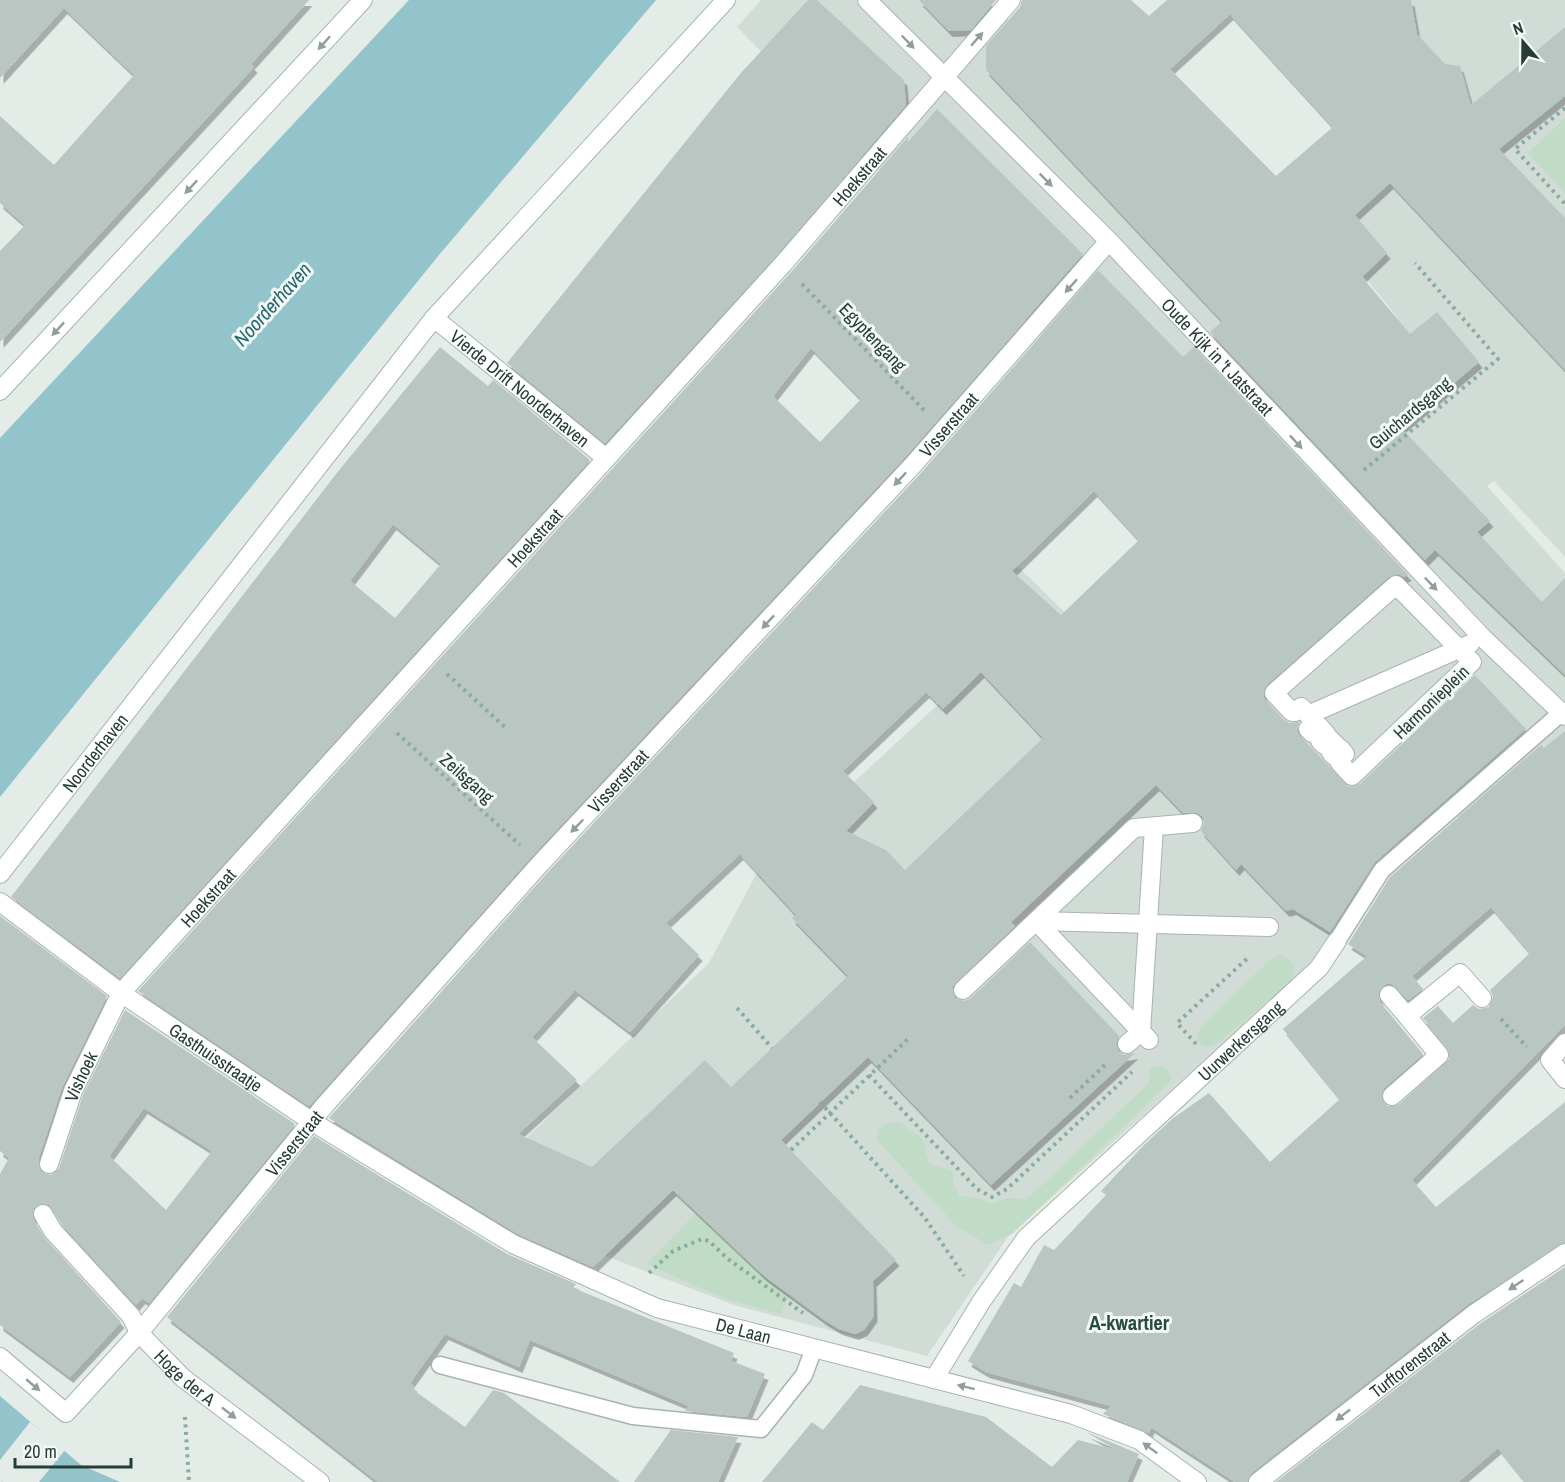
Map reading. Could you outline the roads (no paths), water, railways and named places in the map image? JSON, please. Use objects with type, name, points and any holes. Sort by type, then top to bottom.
[{"type":"street","points":[[0,392],[363,0]]},
{"type":"street","name":"Noorderhaven","points":[[0,874],[434,318],[726,0]]},
{"type":"street","name":"Oude Kijk in 't Jatstraat","points":[[867,0],[1109,242],[1483,638],[1563,714]]},
{"type":"street","name":"Hoekstraat","points":[[121,993],[783,264],[1011,0]]},
{"type":"street","name":"Visserstraat","points":[[138,1333],[311,1121],[540,864],[944,430],[1109,242]]},
{"type":"street","name":"Vierde Drift Noorderhaven","points":[[434,318],[606,458]]},
{"type":"street","name":"Harmonieplein","points":[[1396,585],[1460,648],[1472,662],[1352,776],[1340,763],[1339,759],[1345,754],[1341,749],[1334,756],[1331,753],[1338,747],[1330,739],[1324,745],[1320,741],[1326,735],[1319,726],[1312,733],[1308,729],[1315,722],[1301,707],[1292,712],[1274,693],[1396,585]]},
{"type":"street","points":[[1308,715],[1483,638]]},
{"type":"street","points":[[963,990],[1134,828],[1193,823]]},
{"type":"street","points":[[1145,1036],[1147,924],[1154,827]]},
{"type":"street","name":"Gasthuisstraatje","points":[[0,902],[121,993],[311,1121]]},
{"type":"street","points":[[1036,921],[1269,927]]},
{"type":"street","points":[[1036,921],[1145,1036]]},
{"type":"street","name":"Uurwerkersgang","points":[[934,1379],[981,1302],[1026,1238],[1319,968],[1337,941]]},
{"type":"street","points":[[1407,1016],[1460,973],[1482,998]]},
{"type":"street","name":"Vishoek","points":[[49,1164],[73,1091],[121,993]]},
{"type":"street","points":[[1389,995],[1439,1055],[1392,1096]]},
{"type":"street","points":[[1127,1044],[1145,1036]]},
{"type":"street","points":[[1565,1043],[1550,1060],[1565,1079]]},
{"type":"street","name":"De Laan","points":[[311,1121],[513,1244],[657,1308],[1071,1414],[1139,1440],[1197,1482]]},
{"type":"street","points":[[43,1214],[52,1231],[131,1316],[138,1333]]},
{"type":"street","name":"Turftorenstraat","points":[[1258,1482],[1474,1314],[1565,1253]]},
{"type":"street","name":"Hoge der A","points":[[0,1357],[66,1413],[138,1333],[183,1378],[320,1482]]},
{"type":"lane","name":"Uurwerkersgang","points":[[1337,941],[1382,870],[1563,714]]},
{"type":"lane","points":[[440,1365],[633,1416],[761,1429],[804,1375],[814,1348]]},
{"type":"water","points":[[409,0],[656,0],[439,255],[0,797],[0,438]]},
{"type":"water","points":[[0,1396],[81,1465],[120,1482],[3,1482],[0,1480]]},
{"type":"district","name":"A-kwartier","points":[[1129,1322]]}]
